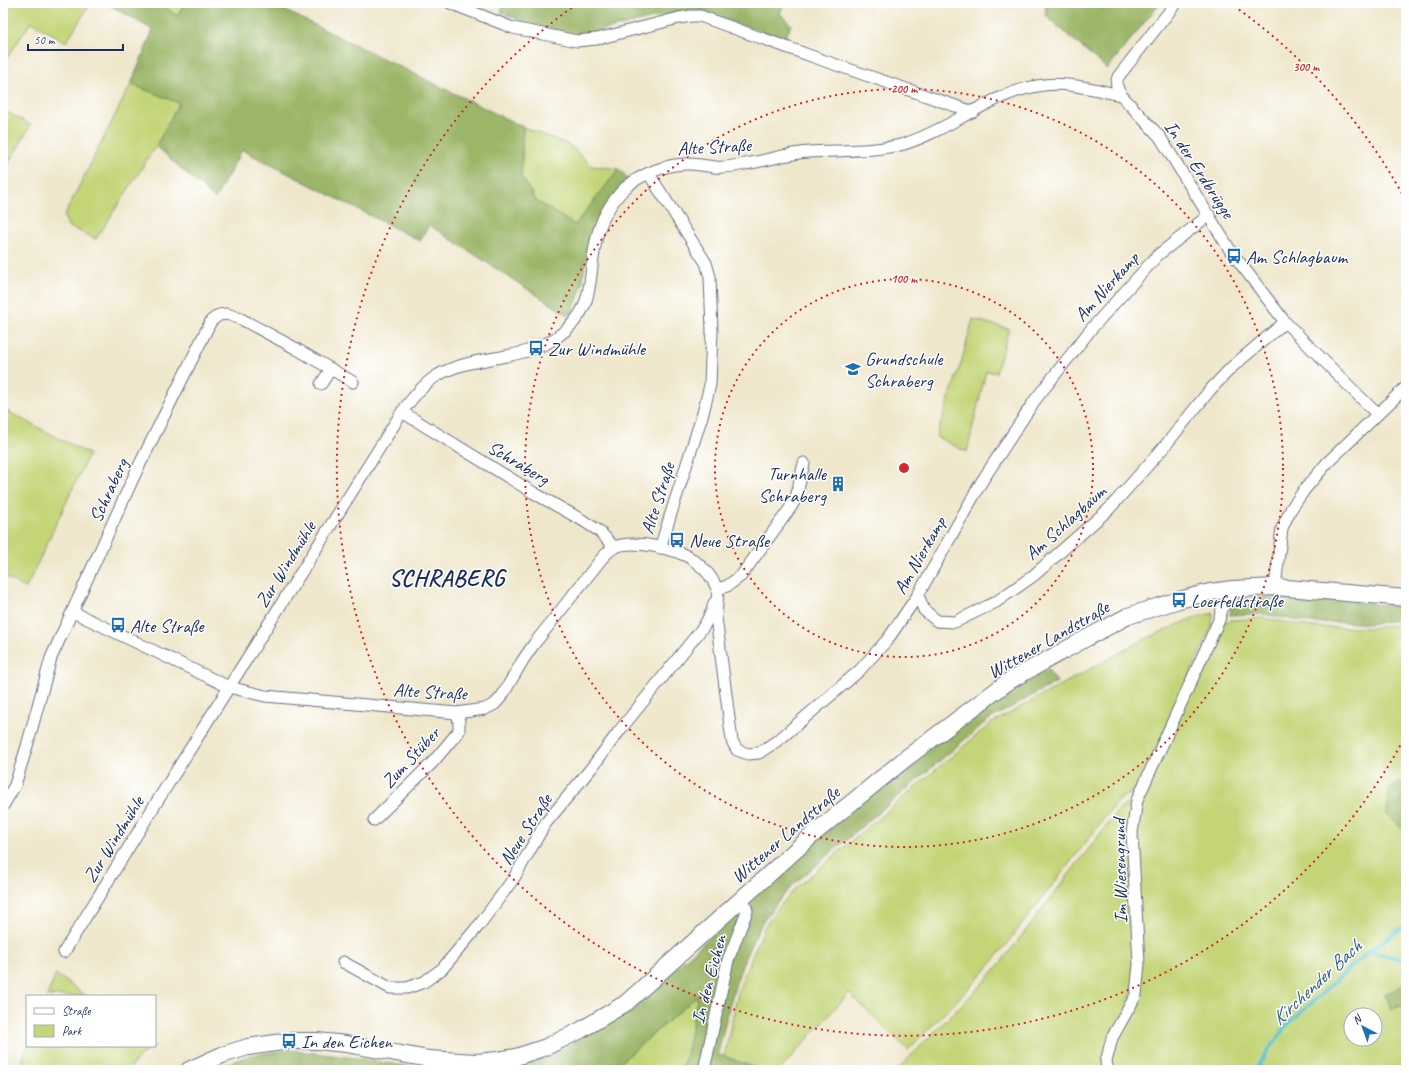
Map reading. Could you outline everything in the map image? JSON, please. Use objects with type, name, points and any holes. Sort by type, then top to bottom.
[{"type":"main road","name":"Wittener Landstraße","points":[[189,1070],[222,1055],[248,1047],[289,1041],[317,1041],[346,1044],[430,1059],[476,1062],[516,1057],[546,1047],[570,1036],[626,1003],[818,830],[899,764],[1009,682],[1128,616],[1179,600],[1233,589],[1275,587],[1406,598]]},
{"type":"street","points":[[450,3],[514,28],[561,39],[577,41],[597,39],[679,18],[700,16],[973,112],[1009,94],[1044,85],[1057,84],[1121,95]]},
{"type":"street","points":[[1121,95],[1117,88],[1116,82],[1118,77],[1176,3]]},
{"type":"street","name":"In der Erdbrügge","points":[[1121,95],[1160,136],[1234,256],[1285,322],[1377,414]]},
{"type":"street","name":"Alte Straße","points":[[73,612],[229,688],[265,696],[457,713],[485,710],[495,704],[502,696],[522,660],[603,557],[614,547],[622,545],[634,544],[660,548],[703,414],[710,385],[712,323],[710,277],[706,263],[649,174],[672,165],[688,164],[730,167],[802,152],[864,149],[897,145],[920,137],[973,112]]},
{"type":"street","name":"Zur Windmühle","points":[[64,952],[402,412],[417,392],[437,376],[456,367],[527,352],[545,344],[567,329],[578,316],[589,293],[596,240],[605,215],[613,202],[625,188],[649,174]]},
{"type":"street","name":"Am Nierkamp","points":[[718,589],[716,617],[732,741],[737,750],[748,754],[759,753],[771,746],[859,671],[888,639],[918,595],[982,481],[1034,400],[1092,328],[1158,255],[1209,215]]},
{"type":"street","name":"Schraberg","points":[[3,806],[15,785],[51,658],[136,472],[211,320],[219,315],[227,314],[241,319],[353,382]]},
{"type":"street","name":"Am Schlagbaum","points":[[918,595],[924,610],[937,621],[955,622],[996,602],[1033,576],[1109,509],[1164,447],[1210,390],[1232,367],[1285,322]]},
{"type":"street","points":[[321,384],[331,369]]},
{"type":"street","points":[[1275,587],[1282,528],[1291,509],[1305,489],[1327,463],[1406,387]]},
{"type":"street","name":"Schraberg","points":[[402,412],[534,493],[582,520],[599,531],[614,547]]},
{"type":"street","points":[[660,548],[679,552],[692,559],[711,578],[718,589],[727,586],[741,576],[791,507],[796,498],[804,463]]},
{"type":"street","name":"Neue Straße","points":[[342,962],[390,988],[407,988],[424,982],[442,969],[480,924],[514,878],[545,824],[704,626],[712,611],[718,589]]},
{"type":"street","name":"Im Wiesengrund","points":[[1108,1070],[1106,1062],[1112,1038],[1136,995],[1139,964],[1132,834],[1137,800],[1219,620],[1222,609],[1233,589]]},
{"type":"street","name":"Zum Stüber","points":[[374,820],[433,762],[459,731],[457,713]]},
{"type":"street","name":"In den Eichen","points":[[704,1070],[728,960],[747,911],[743,898]]},
{"type":"green space","points":[[3,3],[91,3],[66,42],[31,22],[3,64]]},
{"type":"green space","points":[[106,3],[159,3],[177,16],[186,3],[270,3],[523,127],[521,176],[536,201],[575,225],[619,169],[632,183],[593,232],[587,251],[582,286],[573,311],[569,316],[429,225],[420,241],[242,150],[215,199],[156,146],[179,103],[131,84],[153,30]]},
{"type":"green space","points":[[159,3],[186,3],[177,16]]},
{"type":"green space","points":[[505,3],[785,3],[780,13],[791,25],[785,38],[737,24],[703,11],[678,12],[591,33],[570,34],[527,23],[501,12]]},
{"type":"green space","points":[[1046,3],[1160,3],[1107,69],[1045,15]]},
{"type":"green space","points":[[131,84],[179,103],[156,146],[96,239],[68,226],[64,216]]},
{"type":"green space","points":[[3,110],[31,125],[3,172]]},
{"type":"green space","points":[[523,127],[569,145],[592,166],[619,169],[575,225],[536,201],[521,176]]},
{"type":"green space","points":[[973,319],[1009,329],[996,373],[986,371],[967,452],[936,437],[961,363]]},
{"type":"green space","points":[[3,409],[89,454],[26,588],[3,576]]},
{"type":"green space","points":[[1291,595],[1406,607],[1406,624],[1400,620],[1369,624],[1343,622],[1311,623],[1263,614],[1230,615],[1232,600]]},
{"type":"green space","points":[[1213,613],[1212,626],[1137,793],[1126,795],[1116,803],[994,960],[976,981],[908,1050],[849,993],[780,1070],[754,1070],[753,1067],[724,1056],[739,988],[764,928],[777,909],[796,888],[990,724],[1143,640],[1193,618]]},
{"type":"green space","points":[[1263,618],[1312,627],[1369,628],[1399,625],[1403,628],[1406,639],[1406,778],[1389,789],[1404,830],[1406,829],[1406,984],[1385,995],[1392,1009],[1406,1004],[1406,1070],[1113,1070],[1110,1062],[1117,1040],[1138,996],[1136,834],[1140,800],[1221,623],[1231,620]]},
{"type":"green space","points":[[1048,669],[1057,682],[988,720],[794,884],[768,914],[753,940],[740,972],[730,1004],[718,1054],[754,1068],[754,1070],[680,1070],[685,1060],[698,995],[612,1070],[443,1070],[507,1068],[565,1047],[630,1009],[822,836],[908,764],[1014,687]]},
{"type":"green space","points":[[1406,778],[1406,829],[1404,830],[1387,815],[1389,789]]},
{"type":"green space","points":[[1127,804],[1132,805],[1136,963],[1132,992],[1105,1070],[897,1070],[999,965],[1118,811]]},
{"type":"green space","points":[[56,974],[85,995],[47,995]]},
{"type":"green space","points":[[1406,984],[1406,1004],[1392,1009],[1385,994]]},
{"type":"green space","points":[[698,995],[685,1060],[680,1070],[612,1070]]},
{"type":"green space","points":[[28,1047],[153,1047],[141,1055],[128,1070],[19,1070]]},
{"type":"green space","points":[[290,1050],[363,1059],[431,1070],[212,1070],[250,1055]]},
{"type":"waterway","name":"Kirchender Bach","points":[[1255,1070],[1286,1026],[1369,951],[1406,925]]},
{"type":"waterway","points":[[1369,951],[1401,959],[1406,958]]},
{"type":"place","name":"Am Schlagbaum","points":[[1234,256]]},
{"type":"place","name":"Zur Windmühle","points":[[536,348]]},
{"type":"place","name":"Grundschule Schraberg","points":[[853,369]]},
{"type":"place","name":"Turnhalle Schraberg","points":[[838,484]]},
{"type":"place","name":"Neue Straße","points":[[677,540]]},
{"type":"place","name":"Loerfeldstraße","points":[[1179,600]]},
{"type":"place","name":"Alte Straße","points":[[118,625]]},
{"type":"place","name":"In den Eichen","points":[[289,1041]]},
{"type":"district","name":"SCHRABERG","points":[[447,578]]}]
